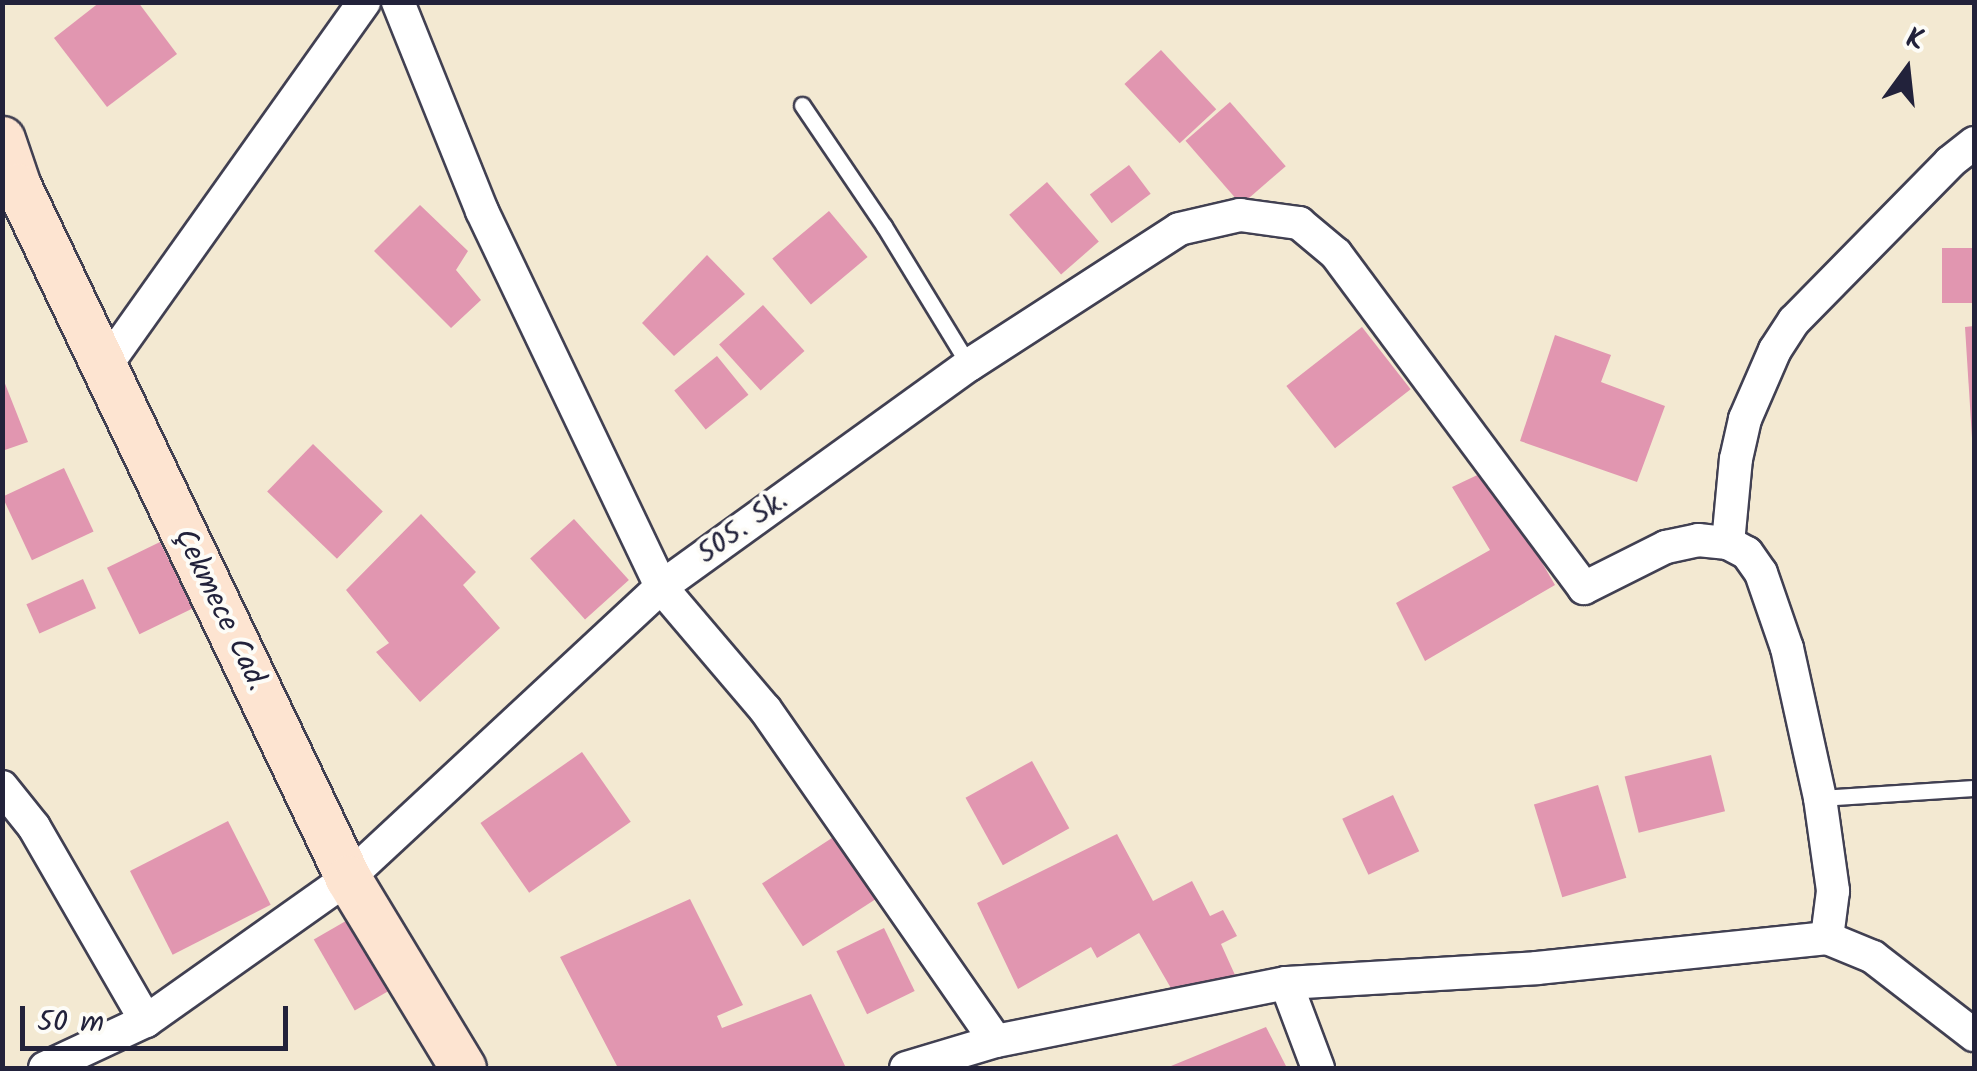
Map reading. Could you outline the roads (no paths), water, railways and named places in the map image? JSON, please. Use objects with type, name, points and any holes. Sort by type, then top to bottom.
[{"type":"street","points":[[104,368],[364,2]]},
{"type":"street","points":[[398,2],[482,211],[660,587],[765,709],[996,1041]]},
{"type":"street","name":"Çekmece Cad.","points":[[2,138],[18,186],[348,878],[463,1068]]},
{"type":"street","points":[[1826,938],[1833,891],[1820,798],[1786,648],[1761,572],[1747,553],[1728,544],[1742,432],[1775,350],[1794,321],[1950,162],[1974,143]]},
{"type":"street","name":"505. Sk.","points":[[44,1068],[146,1021],[348,878],[660,587],[969,365],[1179,229],[1240,215],[1276,217],[1299,224],[1336,254],[1584,588],[1666,547],[1698,540],[1728,544]]},
{"type":"street","points":[[2,787],[34,828],[146,1021]]},
{"type":"street","points":[[914,1067],[996,1041],[1286,983],[1537,968],[1826,938],[1873,958],[1974,1035]]},
{"type":"street","points":[[1286,983],[1318,1068]]},
{"type":"lane","points":[[802,105],[884,226],[969,365]]},
{"type":"lane","points":[[1820,798],[1974,788]]}]
